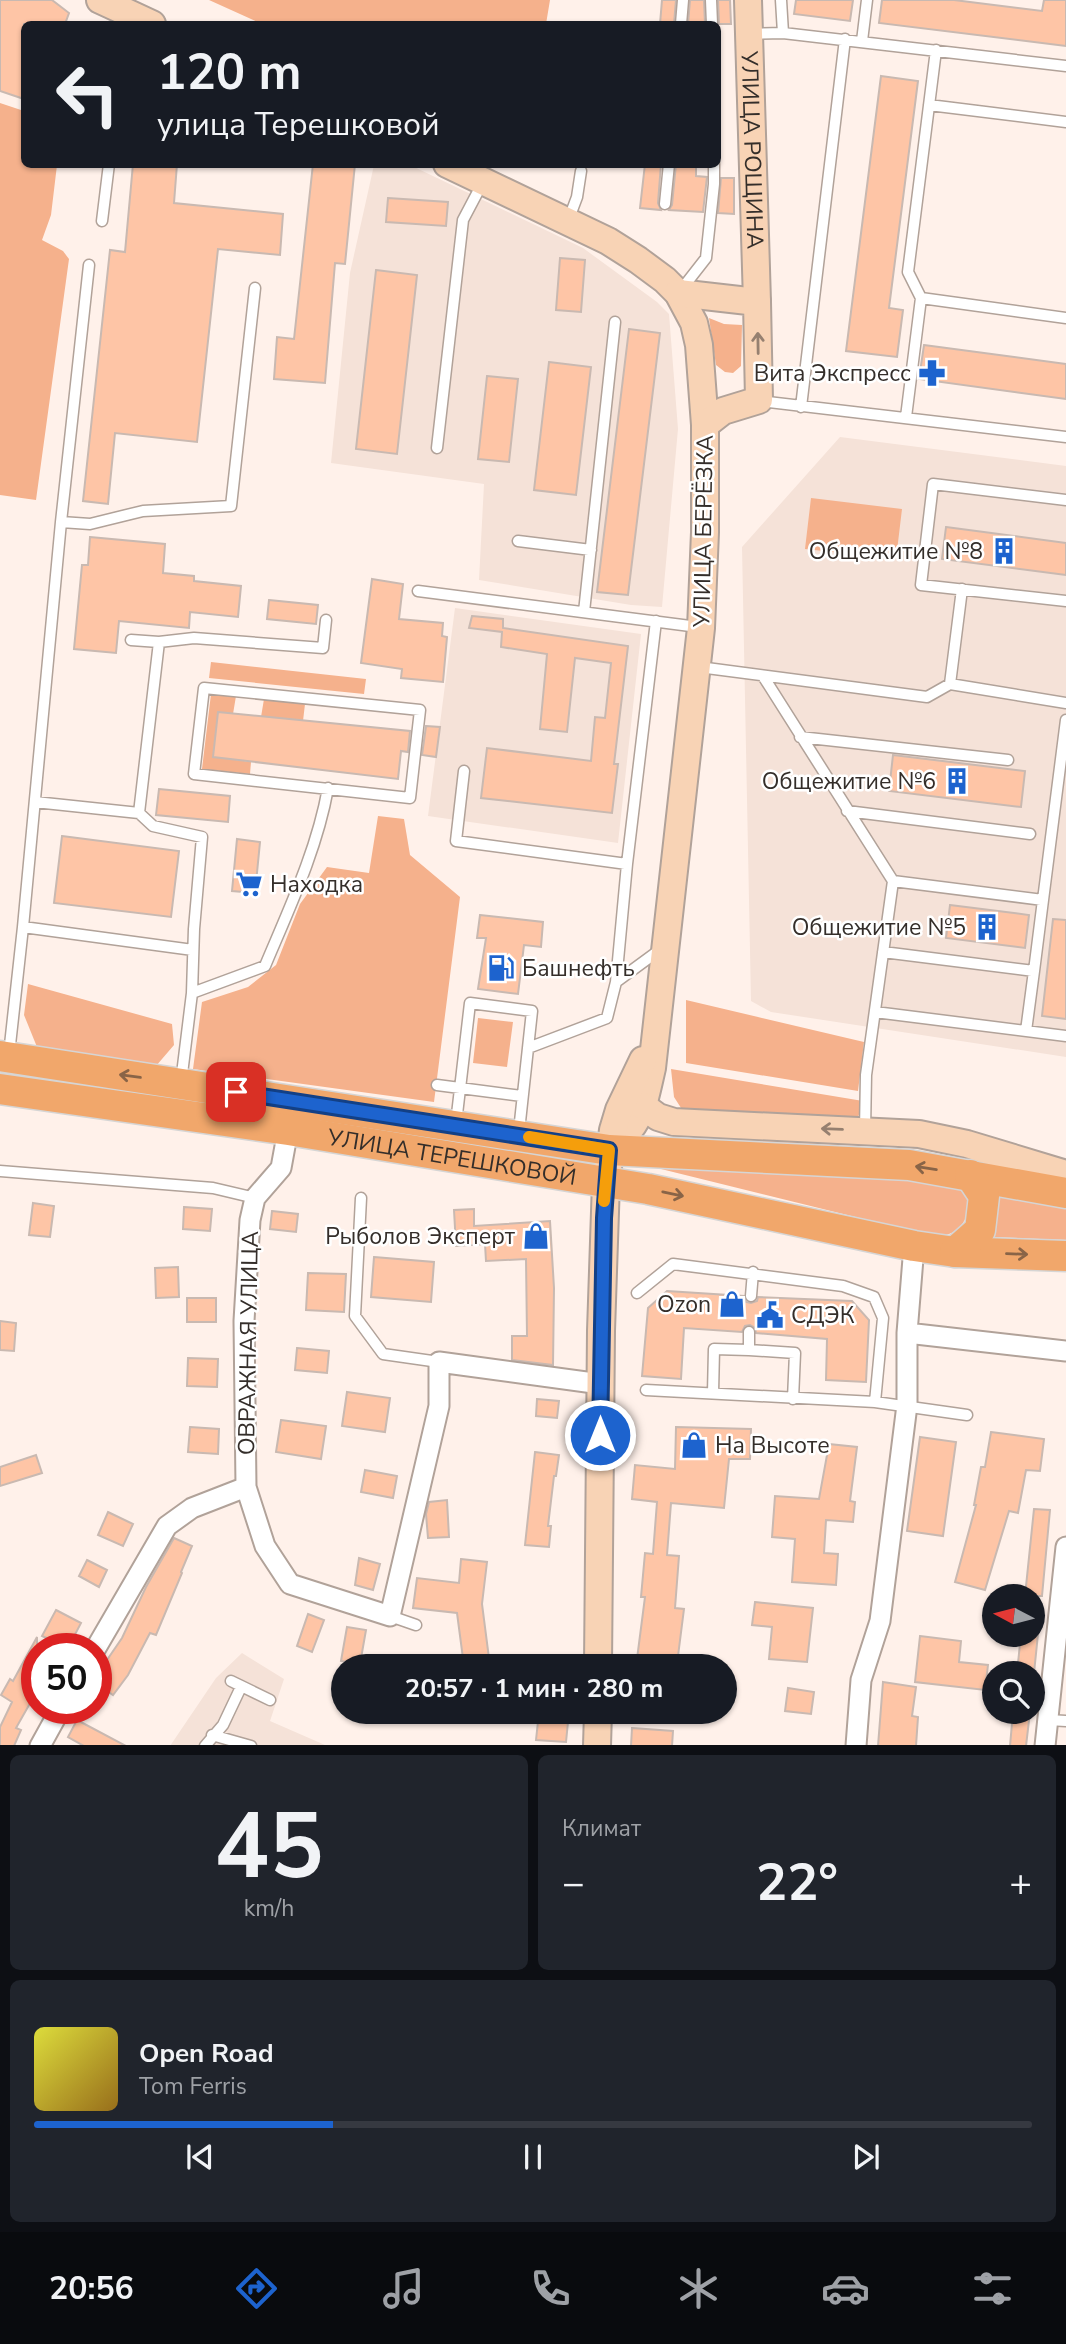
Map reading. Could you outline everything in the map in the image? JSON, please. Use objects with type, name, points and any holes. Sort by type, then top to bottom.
[{"type":"main road","name":"УЛИЦА РОЩИНА","points":[[748,0],[759,400]]},
{"type":"main road","points":[[114,9],[144,21]]},
{"type":"main road","name":"УЛИЦА БЕРЁЗКА","points":[[455,168],[608,241],[638,260],[678,293],[694,323],[699,345],[705,425],[705,532],[698,667],[652,1068],[637,1121],[626,1136],[609,1150]]},
{"type":"main road","points":[[678,293],[757,302]]},
{"type":"main road","points":[[705,425],[723,411],[759,400]]},
{"type":"main road","name":"УЛИЦА БЕРЁЗКА","points":[[598,1654],[606,1182],[609,1150],[619,1110],[655,1036]]},
{"type":"main road","name":"УЛИЦА ТЕРЕШКОВОЙ","points":[[4,1057],[609,1150],[909,1165],[1066,1193]]},
{"type":"main road","name":"УЛИЦА ТЕРЕШКОВОЙ","points":[[0,1089],[288,1130],[660,1191],[914,1247],[955,1252],[1066,1256]]},
{"type":"main road","points":[[643,1106],[658,1117],[674,1122],[919,1134],[967,1144],[1066,1174]]},
{"type":"main road","points":[[955,1252],[979,1230],[985,1196],[971,1175]]},
{"type":"main road","points":[[597,1745],[598,1724]]},
{"type":"street","name":"ОВРАЖНАЯ УЛИЦА","points":[[288,1130],[281,1168],[255,1198],[250,1220],[244,1321],[246,1487],[265,1546],[290,1584],[390,1616]]},
{"type":"street","points":[[856,1745],[861,1680],[880,1621],[907,1405],[907,1334],[914,1247]]},
{"type":"street","points":[[907,1334],[1066,1351]]},
{"type":"street","points":[[390,1616],[439,1406],[439,1362],[601,1384]]},
{"type":"street","name":"ОВРАЖНАЯ УЛИЦА","points":[[105,1633],[167,1526],[192,1507],[246,1487]]},
{"type":"street","points":[[1045,1745],[1057,1720],[1066,1547]]},
{"type":"street","points":[[40,1745],[52,1724]]},
{"type":"lane","points":[[681,21],[683,0]]},
{"type":"lane","points":[[711,0],[712,21]]},
{"type":"lane","points":[[780,0],[783,33]]},
{"type":"lane","points":[[862,41],[867,0]]},
{"type":"lane","points":[[748,34],[783,33],[845,39],[1066,66]]},
{"type":"lane","points":[[801,407],[845,39]]},
{"type":"lane","points":[[906,417],[921,298],[908,272],[936,50]]},
{"type":"lane","points":[[929,105],[1066,122]]},
{"type":"lane","points":[[102,221],[109,168]]},
{"type":"lane","points":[[666,204],[669,168]]},
{"type":"lane","points":[[678,293],[706,258],[714,168]]},
{"type":"lane","points":[[568,222],[581,171]]},
{"type":"lane","points":[[437,449],[463,220],[484,182]]},
{"type":"lane","points":[[4,1057],[23,927],[61,522],[89,265]]},
{"type":"lane","points":[[61,522],[90,524],[143,511],[231,506],[255,288]]},
{"type":"lane","points":[[921,298],[1066,318]]},
{"type":"lane","points":[[584,612],[615,322]]},
{"type":"lane","points":[[759,400],[1066,437]]},
{"type":"lane","points":[[1066,500],[933,484],[921,584],[1066,601]]},
{"type":"lane","points":[[518,541],[591,550]]},
{"type":"lane","points":[[950,684],[962,589]]},
{"type":"lane","points":[[418,591],[701,628]]},
{"type":"lane","points":[[131,640],[159,642],[194,638],[323,648],[326,620]]},
{"type":"lane","points":[[528,1048],[607,1018],[616,982],[656,621]]},
{"type":"lane","points":[[139,813],[159,642]]},
{"type":"lane","points":[[698,667],[928,697],[950,684],[1066,703]]},
{"type":"lane","points":[[763,676],[893,881],[866,1074],[865,1130]]},
{"type":"lane","points":[[204,688],[419,710],[410,798],[328,789],[194,774],[204,688]]},
{"type":"lane","points":[[1026,1031],[1066,720]]},
{"type":"lane","points":[[800,737],[1008,760]]},
{"type":"lane","points":[[464,771],[456,841],[627,864]]},
{"type":"lane","points":[[192,993],[265,966],[297,890],[328,789]]},
{"type":"lane","points":[[35,802],[139,813],[153,827],[202,837],[192,993],[181,1083]]},
{"type":"lane","points":[[847,811],[1030,834]]},
{"type":"lane","points":[[893,881],[1043,900]]},
{"type":"lane","points":[[23,927],[193,950]]},
{"type":"lane","points":[[616,982],[666,946]]},
{"type":"lane","points":[[883,952],[1034,971]]},
{"type":"lane","points":[[456,1126],[470,1003],[532,1011],[519,1136]]},
{"type":"lane","points":[[875,1012],[1066,1036]]},
{"type":"lane","points":[[437,1085],[522,1096]]},
{"type":"lane","points":[[0,1171],[214,1188],[255,1198]]},
{"type":"lane","points":[[361,1198],[355,1316],[383,1354],[439,1362]]},
{"type":"lane","points":[[637,1293],[673,1264],[753,1272],[843,1286],[874,1297],[883,1318],[876,1402]]},
{"type":"lane","points":[[751,1296],[753,1272]]},
{"type":"lane","points":[[749,1332],[749,1350]]},
{"type":"lane","points":[[713,1393],[714,1349],[795,1353],[793,1399]]},
{"type":"lane","points":[[646,1390],[876,1402],[967,1415]]},
{"type":"lane","points":[[390,1616],[416,1625]]},
{"type":"lane","points":[[231,1681],[270,1700]]},
{"type":"lane","points":[[205,1745],[223,1725],[241,1687]]},
{"type":"lane","points":[[212,1735],[251,1745]]},
{"type":"shaded area","points":[[209,0],[550,0],[546,21],[255,21]]},
{"type":"shaded area","points":[[0,103],[21,110],[21,168],[57,168],[51,215],[42,240],[63,251],[69,259],[36,500],[0,495]]},
{"type":"shaded area","points":[[373,168],[416,168],[583,248],[657,302],[669,314],[678,429],[662,607],[631,605],[479,580],[484,484],[331,463],[350,273]]},
{"type":"shaded area","points":[[709,318],[724,324],[742,325],[741,366],[733,373],[725,372],[716,365]]},
{"type":"shaded area","points":[[840,437],[1066,466],[1066,1057],[771,1012],[751,1001],[742,547]]},
{"type":"shaded area","points":[[811,498],[902,509],[896,559],[805,549]]},
{"type":"shaded area","points":[[455,608],[641,634],[618,843],[428,816]]},
{"type":"shaded area","points":[[211,662],[366,679],[364,694],[209,678]]},
{"type":"shaded area","points":[[211,694],[236,696],[233,714],[218,712],[213,757],[251,762],[250,774],[202,769]]},
{"type":"shaded area","points":[[264,699],[305,704],[303,721],[261,717]]},
{"type":"shaded area","points":[[378,816],[404,819],[410,855],[460,897],[434,1102],[193,1069],[202,1002],[248,987],[276,965],[300,904],[327,867],[369,873]]},
{"type":"shaded area","points":[[28,984],[172,1024],[174,1045],[156,1066],[37,1047],[24,1015]]},
{"type":"shaded area","points":[[686,1000],[864,1042],[858,1091],[686,1063]]},
{"type":"shaded area","points":[[478,1018],[513,1022],[507,1067],[473,1063]]},
{"type":"shaded area","points":[[671,1069],[863,1101],[857,1121],[683,1111],[674,1097]]},
{"type":"shaded area","points":[[703,1134],[897,1137],[985,1161],[932,1149],[701,1141],[693,1137]]},
{"type":"shaded area","points":[[661,1169],[946,1177],[970,1196],[970,1201],[966,1218],[959,1228],[949,1234],[933,1235]]},
{"type":"shaded area","points":[[998,1191],[1066,1208],[1066,1240],[991,1237],[997,1215]]},
{"type":"shaded area","points":[[242,1653],[284,1679],[270,1721],[325,1745],[171,1745],[216,1678]]},
{"type":"building","points":[[0,0],[52,0],[69,13],[66,21],[21,21],[21,98],[0,91]]},
{"type":"building","points":[[662,0],[676,0],[674,21],[660,21]]},
{"type":"building","points":[[690,0],[704,0],[705,21],[688,21]]},
{"type":"building","points":[[718,0],[730,0],[731,24],[721,24]]},
{"type":"building","points":[[796,0],[853,0],[850,21],[794,14]]},
{"type":"building","points":[[882,0],[954,0],[1042,11],[1044,0],[1066,0],[1066,46],[879,23]]},
{"type":"building","points":[[881,76],[918,81],[889,308],[903,310],[897,357],[846,351]]},
{"type":"building","points":[[133,168],[177,168],[174,203],[283,214],[280,255],[218,249],[197,442],[115,433],[108,504],[83,501],[110,250],[125,252]]},
{"type":"building","points":[[313,168],[355,168],[345,264],[335,263],[325,383],[274,379],[277,337],[294,339]]},
{"type":"building","points":[[645,168],[661,168],[658,203],[661,210],[640,208]]},
{"type":"building","points":[[676,168],[696,168],[696,176],[707,177],[703,212],[669,210],[672,205]]},
{"type":"building","points":[[721,178],[734,178],[734,214],[718,213]]},
{"type":"building","points":[[388,198],[448,202],[446,226],[386,222]]},
{"type":"building","points":[[560,258],[585,260],[581,312],[556,310]]},
{"type":"building","points":[[376,270],[417,275],[397,454],[356,449]]},
{"type":"building","points":[[629,329],[660,333],[628,595],[597,592]]},
{"type":"building","points":[[924,345],[1066,364],[1066,399],[919,379]]},
{"type":"building","points":[[549,362],[591,367],[576,495],[534,490]]},
{"type":"building","points":[[487,376],[518,379],[509,462],[478,459]]},
{"type":"building","name":"Общежитие №8","points":[[946,527],[1066,543],[1066,575],[942,559]]},
{"type":"building","points":[[90,537],[165,544],[163,573],[194,576],[194,581],[241,586],[238,617],[190,612],[189,628],[119,621],[116,653],[74,649],[82,565],[88,565]]},
{"type":"building","points":[[372,579],[403,584],[399,619],[443,623],[442,636],[447,637],[443,682],[401,678],[402,669],[361,663]]},
{"type":"building","points":[[269,600],[318,605],[316,624],[267,619]]},
{"type":"building","points":[[472,616],[503,619],[503,628],[628,646],[614,764],[618,764],[612,813],[481,798],[487,748],[591,761],[595,717],[605,718],[611,663],[575,658],[567,732],[540,729],[547,654],[501,647],[502,632],[469,628]]},
{"type":"building","points":[[218,712],[410,731],[408,752],[401,751],[398,779],[213,757]]},
{"type":"building","points":[[426,726],[440,727],[436,757],[422,755]]},
{"type":"building","name":"Общежитие №6","points":[[893,755],[1025,771],[1021,807],[889,791]]},
{"type":"building","points":[[159,789],[230,796],[228,822],[156,815]]},
{"type":"building","points":[[62,836],[179,851],[171,917],[54,903]]},
{"type":"building","points":[[237,839],[260,842],[255,893],[232,891]]},
{"type":"building","name":"Общежитие №5","points":[[950,905],[1029,915],[1025,948],[946,938]]},
{"type":"building","name":"Башнефть","points":[[480,915],[543,922],[541,947],[524,945],[518,994],[478,989],[486,938],[477,938]]},
{"type":"building","points":[[1053,919],[1066,920],[1066,1019],[1042,1016]]},
{"type":"building","points":[[33,1203],[54,1206],[50,1237],[29,1235]]},
{"type":"building","points":[[184,1207],[212,1209],[210,1231],[183,1229]]},
{"type":"building","points":[[474,1209],[474,1226],[550,1221],[554,1288],[553,1365],[512,1360],[512,1336],[527,1336],[526,1259],[486,1261],[485,1244],[456,1246],[454,1210]]},
{"type":"building","points":[[272,1211],[298,1214],[296,1232],[270,1229]]},
{"type":"building","points":[[374,1257],[434,1262],[431,1302],[371,1297]]},
{"type":"building","points":[[178,1267],[179,1297],[156,1298],[155,1268]]},
{"type":"building","points":[[308,1273],[346,1274],[344,1312],[306,1310]]},
{"type":"building","points":[[667,1291],[744,1296],[746,1302],[751,1303],[757,1301],[758,1297],[852,1301],[869,1320],[866,1382],[826,1380],[827,1339],[756,1333],[755,1328],[750,1325],[745,1326],[742,1332],[684,1328],[681,1379],[642,1376],[648,1308]]},
{"type":"building","points":[[187,1298],[216,1298],[216,1322],[187,1322]]},
{"type":"building","points":[[0,1321],[16,1323],[14,1351],[0,1350]]},
{"type":"building","points":[[297,1348],[329,1351],[327,1373],[295,1370]]},
{"type":"building","points":[[188,1358],[218,1359],[217,1387],[187,1386]]},
{"type":"building","points":[[347,1392],[390,1398],[385,1432],[342,1426]]},
{"type":"building","points":[[537,1399],[559,1401],[557,1418],[536,1416]]},
{"type":"building","points":[[281,1420],[326,1426],[321,1459],[276,1452]]},
{"type":"building","points":[[190,1427],[219,1429],[218,1454],[188,1452]]},
{"type":"building","points":[[676,1427],[751,1429],[750,1459],[729,1459],[724,1508],[671,1503],[667,1555],[679,1556],[675,1608],[684,1609],[678,1654],[638,1654],[645,1597],[641,1597],[645,1553],[653,1554],[657,1502],[632,1499],[635,1465],[675,1469]]},
{"type":"building","points":[[991,1432],[1044,1439],[1040,1471],[1026,1470],[1018,1513],[1009,1511],[987,1584],[982,1584],[982,1589],[955,1582],[976,1505],[981,1467],[985,1467]]},
{"type":"building","points":[[920,1437],[956,1442],[943,1536],[907,1531]]},
{"type":"building","points":[[829,1444],[857,1447],[850,1501],[855,1502],[853,1522],[826,1520],[824,1553],[838,1554],[836,1585],[792,1582],[795,1539],[772,1537],[775,1496],[819,1499]]},
{"type":"building","points":[[535,1452],[559,1455],[548,1526],[551,1526],[549,1547],[525,1545]]},
{"type":"building","points":[[36,1455],[42,1473],[0,1486],[0,1467]]},
{"type":"building","points":[[365,1470],[397,1476],[393,1498],[361,1492]]},
{"type":"building","points":[[447,1500],[449,1537],[428,1538],[426,1514],[429,1502]]},
{"type":"building","points":[[1034,1509],[1050,1510],[1043,1584],[1026,1584]]},
{"type":"building","points":[[108,1512],[133,1524],[123,1546],[98,1535]]},
{"type":"building","points":[[174,1538],[192,1546],[156,1635],[150,1633],[128,1675],[113,1695],[112,1653],[122,1638],[146,1587]]},
{"type":"building","points":[[359,1558],[380,1564],[373,1590],[355,1585]]},
{"type":"building","points":[[461,1559],[487,1562],[482,1604],[488,1654],[462,1654],[457,1613],[413,1608],[417,1578],[459,1583]]},
{"type":"building","points":[[87,1560],[107,1570],[99,1587],[79,1576]]},
{"type":"building","points":[[755,1602],[813,1608],[807,1662],[769,1659],[772,1627],[752,1625]]},
{"type":"building","points":[[56,1610],[81,1623],[76,1633],[44,1633]]},
{"type":"building","points":[[308,1614],[324,1620],[312,1652],[297,1646]]},
{"type":"building","points":[[347,1627],[366,1630],[362,1654],[342,1654]]},
{"type":"building","points":[[920,1636],[961,1641],[959,1662],[982,1664],[982,1690],[915,1682]]},
{"type":"building","points":[[1020,1647],[1037,1647],[1035,1661],[1018,1661]]},
{"type":"building","points":[[21,1666],[21,1719],[16,1728],[21,1730],[14,1745],[0,1745],[0,1727],[12,1702],[1,1695],[10,1679],[13,1681]]},
{"type":"building","points":[[883,1682],[916,1687],[912,1716],[918,1717],[916,1745],[878,1745]]},
{"type":"building","points":[[788,1688],[814,1692],[811,1714],[785,1711]]},
{"type":"building","points":[[75,1724],[85,1724],[124,1745],[82,1745],[68,1737]]},
{"type":"building","points":[[538,1724],[568,1724],[566,1742],[536,1740]]},
{"type":"building","points":[[1012,1724],[1029,1724],[1026,1745],[1010,1745]]},
{"type":"building","points":[[632,1728],[673,1731],[672,1745],[631,1745]]},
{"type":"slow traffic","points":[[529,1137],[609,1150],[604,1201]]},
{"type":"place","name":"Вита Экспресс","points":[[932,373]]},
{"type":"place","name":"Общежитие №8","points":[[1004,551]]},
{"type":"place","name":"Общежитие №6","points":[[957,781]]},
{"type":"place","name":"Находка","points":[[249,884]]},
{"type":"place","name":"Общежитие №5","points":[[987,927]]},
{"type":"place","name":"Башнефть","points":[[501,968]]},
{"type":"place","name":"Рыболов Эксперт","points":[[536,1236]]},
{"type":"place","name":"Ozon","points":[[732,1304]]},
{"type":"place","name":"СДЭК","points":[[770,1315]]},
{"type":"place","name":"На Высоте","points":[[694,1445]]},
{"type":"route","points":[[236,1092],[609,1150],[604,1218],[600,1435]]}]
